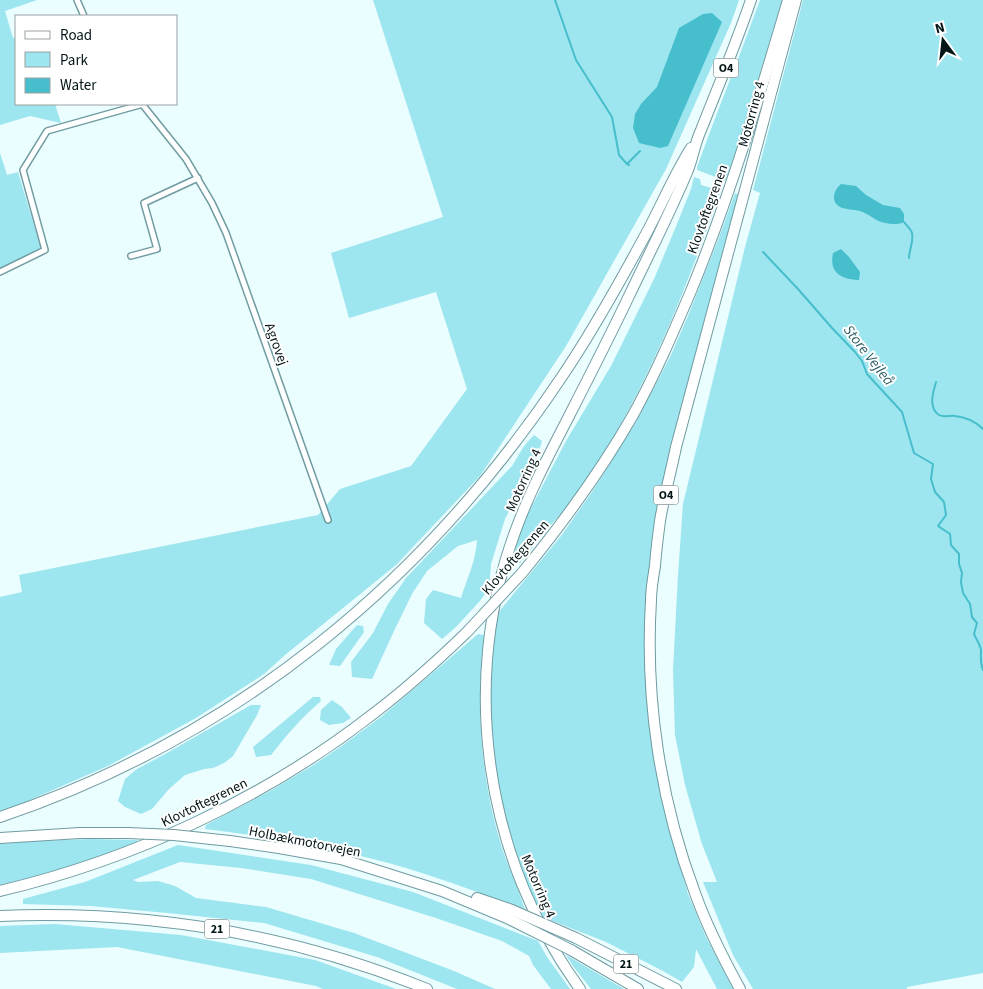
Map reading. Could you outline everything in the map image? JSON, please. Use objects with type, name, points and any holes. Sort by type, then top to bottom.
[{"type":"highway","name":"Motorring 4","points":[[580,989],[554,950],[538,919],[508,847],[498,809],[490,769],[486,726],[486,687],[491,627],[500,583],[514,533],[548,458],[651,250],[688,168],[751,0]]},
{"type":"highway","name":"Klovtoftegrenen","points":[[0,891],[58,876],[130,851],[198,822],[250,795],[313,757],[372,715],[435,663],[522,573],[572,510],[605,459],[633,414],[664,353],[707,251],[728,195],[758,104],[788,0]]},
{"type":"highway","name":"Motorring 4","points":[[740,989],[695,893],[675,833],[664,787],[651,695],[649,662],[650,599],[660,520],[676,447],[796,0]]},
{"type":"highway","points":[[0,817],[42,802],[106,775],[155,751],[214,717],[284,671],[352,617],[411,562],[481,486],[562,377],[615,291],[680,166],[699,135]]},
{"type":"highway","name":"Holbækmotorvejen","points":[[0,838],[61,834],[128,833],[174,835],[279,848],[341,860],[382,872],[418,877],[511,915]]},
{"type":"highway","name":"21","points":[[0,916],[65,915],[116,917],[212,928],[269,939],[338,957],[387,973],[427,989]]},
{"type":"highway","name":"21","points":[[511,915],[576,938],[676,989]]},
{"type":"highway","name":"21","points":[[511,915],[638,989]]},
{"type":"street","points":[[77,0],[84,15]]},
{"type":"street","name":"Agrovej","points":[[0,272],[46,250],[23,170],[47,131],[138,105]]},
{"type":"street","name":"Agrovej","points":[[143,105],[186,159],[212,203],[226,233],[328,520]]},
{"type":"street","points":[[131,256],[157,249],[144,203],[198,178]]},
{"type":"green space","points":[[0,0],[37,0],[5,11],[13,38],[15,37],[15,105],[55,105],[61,123],[30,116],[0,125]]},
{"type":"green space","points":[[373,0],[739,0],[731,23],[666,169],[566,346],[480,476],[396,565],[264,674],[196,718],[108,766],[0,812],[0,597],[22,592],[19,575],[318,515],[340,489],[411,466],[467,389],[436,292],[349,318],[331,253],[443,217]]},
{"type":"green space","points":[[760,0],[782,0],[726,181],[697,170],[697,167]]},
{"type":"green space","points":[[803,0],[983,0],[983,973],[907,987],[907,989],[753,989],[733,955],[703,882],[717,882],[702,844],[685,785],[675,735],[673,670],[683,504],[745,247],[760,193],[753,190]]},
{"type":"green space","points":[[0,153],[7,175],[18,172],[41,249],[0,268]]},
{"type":"green space","points":[[694,177],[700,179],[701,185],[712,188],[717,185],[722,187],[676,309],[659,348],[620,426],[574,499],[520,563],[511,565],[523,523],[566,441],[611,366],[654,279],[691,189]]},
{"type":"green space","points":[[735,193],[739,195],[648,586],[665,810],[688,894],[706,937],[733,989],[717,989],[696,949],[694,967],[682,982],[606,942],[540,916],[519,866],[498,791],[490,722],[491,660],[497,614],[561,536],[592,492],[636,422],[670,357],[688,316]]},
{"type":"green space","points":[[534,435],[542,441],[538,454],[505,519],[491,564],[489,589],[455,628],[442,639],[424,623],[426,599],[433,590],[461,598],[473,562],[477,540],[458,546],[427,571],[412,594],[372,679],[352,677],[351,662],[373,633],[388,604],[406,578],[512,466],[524,446]]},
{"type":"green space","points":[[357,625],[363,626],[364,632],[340,666],[329,665],[336,649]]},
{"type":"green space","points":[[478,634],[484,635],[480,714],[488,793],[501,845],[525,910],[431,876],[373,859],[290,841],[205,829],[206,825],[270,791],[343,745],[381,717]]},
{"type":"green space","points":[[313,697],[320,697],[321,701],[294,727],[271,755],[256,757],[253,747]]},
{"type":"green space","points":[[332,700],[342,707],[351,718],[343,723],[329,725],[320,720],[321,710]]},
{"type":"green space","points":[[251,705],[261,705],[233,756],[224,763],[213,768],[185,775],[169,789],[152,809],[141,814],[125,807],[118,801],[125,779],[137,769]]},
{"type":"green space","points":[[91,839],[138,841],[70,866],[0,885],[0,844]]},
{"type":"green space","points":[[178,845],[311,865],[413,892],[538,941],[570,989],[551,989],[533,965],[529,956],[502,941],[311,879],[241,868],[180,862],[133,880],[138,882],[158,881],[175,886],[196,898],[266,907],[354,933],[454,971],[495,989],[457,989],[377,957],[264,923],[90,906],[23,904],[23,899],[85,882]]},
{"type":"green space","points":[[55,924],[181,935],[315,960],[396,989],[323,989],[316,986],[117,947],[0,953],[0,926]]},
{"type":"green space","points":[[566,955],[624,989],[591,989]]},
{"type":"water","points":[[712,13],[722,22],[668,146],[660,148],[639,143],[633,128],[635,114],[641,104],[657,87],[679,28],[703,14]]},
{"type":"water","points":[[841,184],[856,186],[866,195],[883,205],[900,208],[904,214],[904,222],[894,224],[882,222],[860,211],[840,207],[835,202],[834,196],[836,189]]},
{"type":"water","points":[[841,249],[860,272],[859,280],[842,276],[835,270],[832,260],[833,253]]},
{"type":"waterway","name":"Store Vejleå","points":[[555,0],[576,60],[612,117],[619,155],[629,165]]},
{"type":"waterway","points":[[627,164],[640,151]]},
{"type":"waterway","points":[[904,222],[912,233],[909,258]]},
{"type":"waterway","name":"Store Vejleå","points":[[763,252],[855,352],[862,361],[867,374],[902,412],[914,453],[933,464],[931,479],[935,492],[944,502],[946,515],[938,526],[950,534],[951,545],[959,554],[963,593],[970,604],[972,617],[977,623],[974,634],[981,650],[983,670]]},
{"type":"waterway","points":[[936,382],[932,400],[933,408],[936,412],[941,416],[955,416],[966,419],[983,429]]}]
